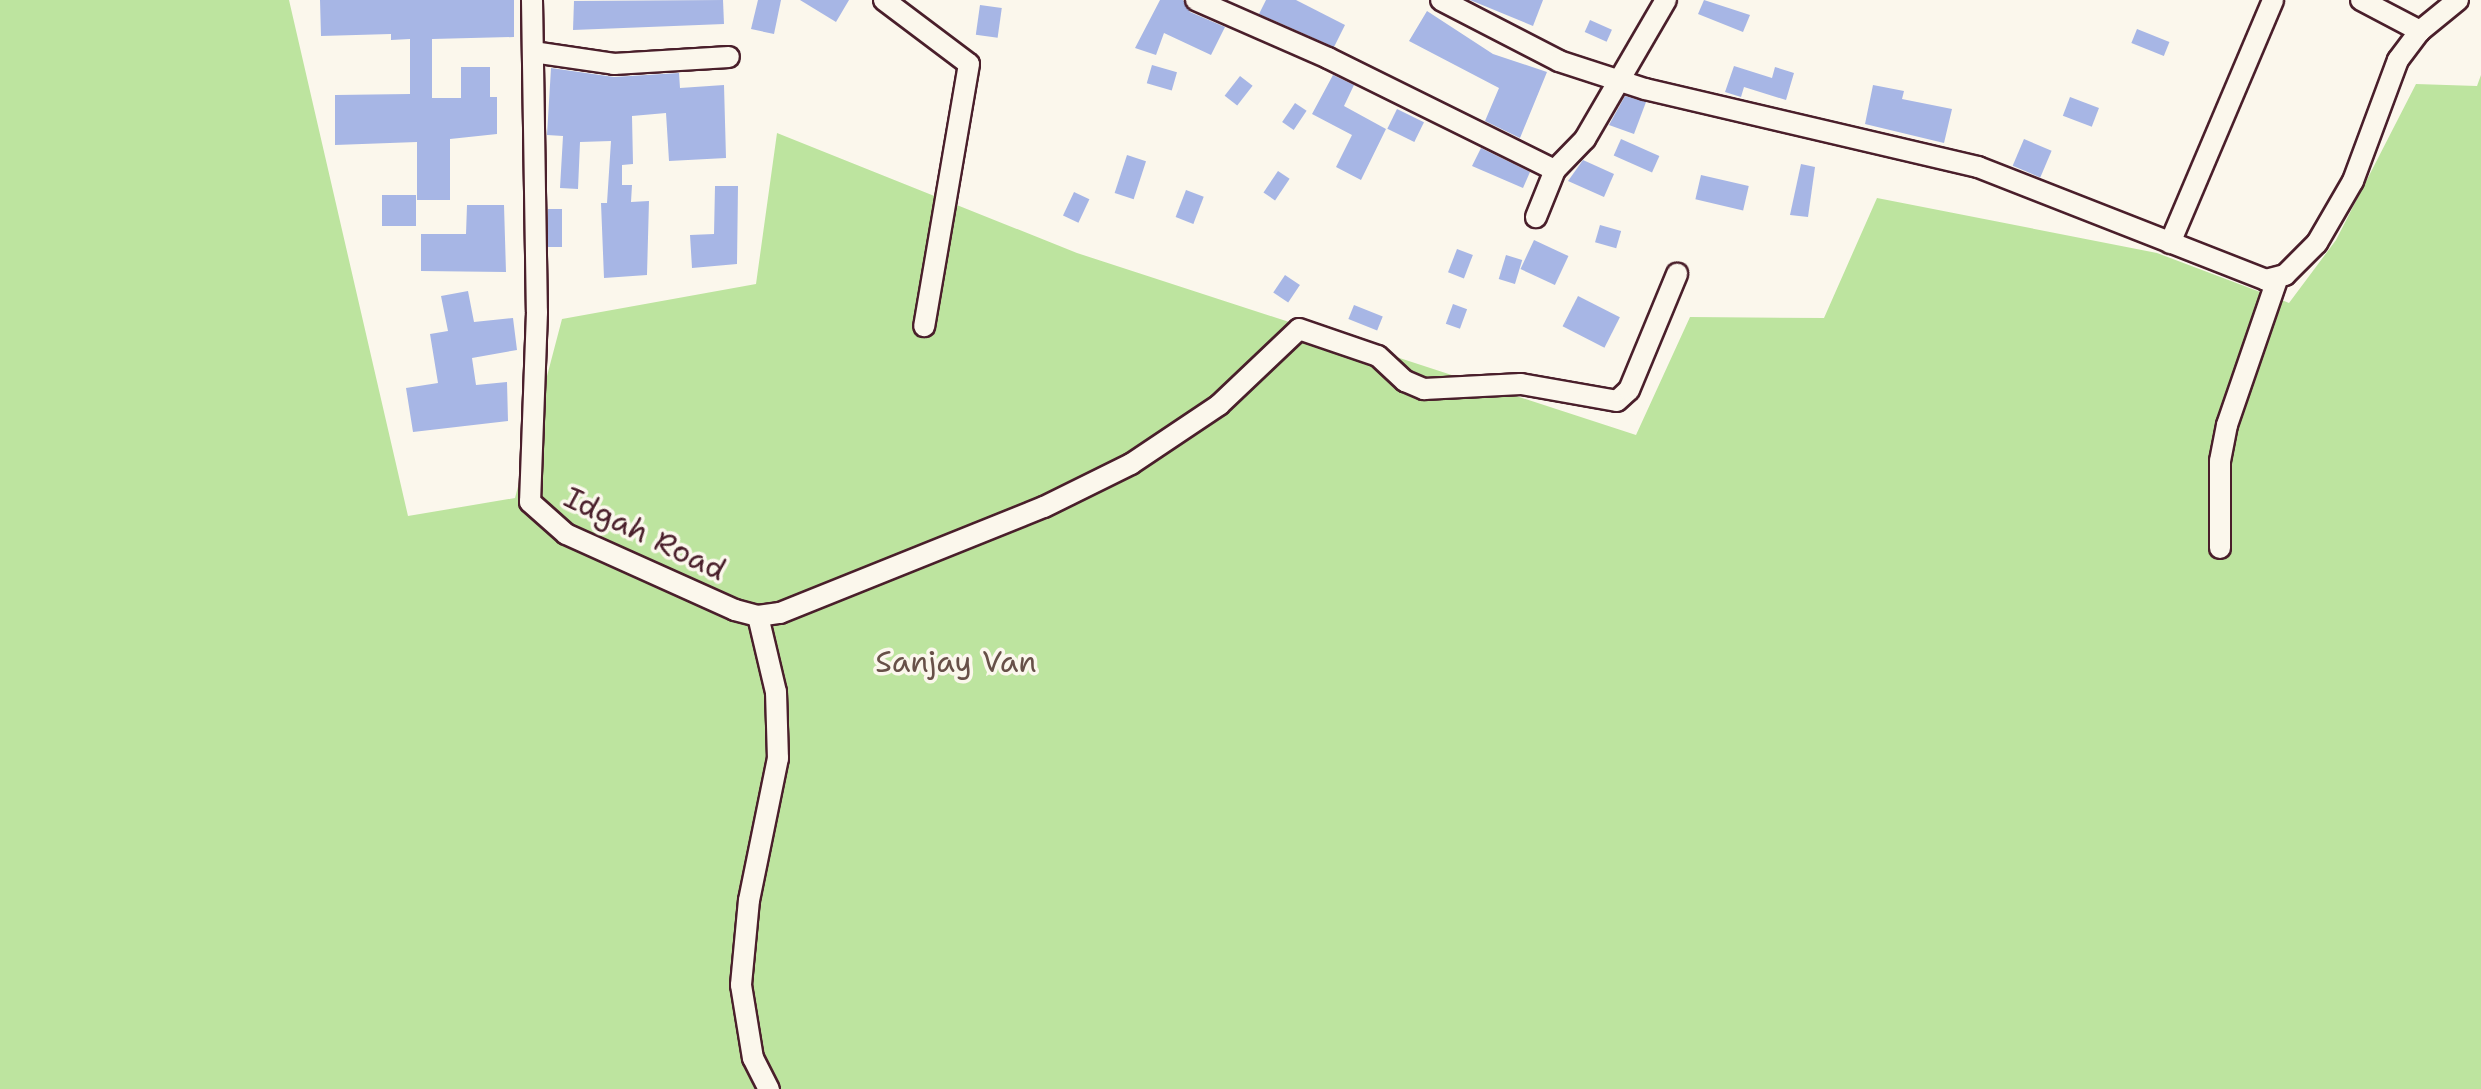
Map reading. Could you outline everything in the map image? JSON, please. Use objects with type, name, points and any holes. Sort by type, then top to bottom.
[{"type":"street","name":"Idgah Road","points":[[532,0],[537,312],[530,502],[566,534],[735,610],[758,616]]},
{"type":"street","points":[[884,0],[969,64],[924,326]]},
{"type":"street","points":[[1196,0],[1328,58],[1555,170]]},
{"type":"street","points":[[1441,0],[1528,49],[1617,80],[1978,167],[2254,278],[2277,280]]},
{"type":"street","points":[[1536,217],[1555,170],[1585,139],[1666,0]]},
{"type":"street","points":[[2170,243],[2273,0]]},
{"type":"street","points":[[2361,0],[2420,31]]},
{"type":"street","points":[[2220,548],[2220,461],[2227,425],[2277,280],[2330,224],[2353,181],[2398,60],[2420,31],[2458,0]]},
{"type":"street","points":[[533,52],[614,64],[729,57]]},
{"type":"street","points":[[769,1089],[753,1058],[741,985],[749,900],[778,758],[776,692],[758,616],[780,613],[1030,513],[1131,464],[1219,405],[1299,329],[1378,356],[1405,381],[1424,389],[1521,384],[1617,401],[1629,390],[1677,274]]},
{"type":"green space","name":"Sanjay Van","points":[[0,0],[289,0],[408,516],[515,498],[562,319],[756,284],[777,133],[1077,253],[1636,435],[1690,317],[1824,318],[1877,198],[2157,253],[2289,303],[2336,240],[2416,84],[2477,86],[2481,75],[2481,1089],[0,1089]]},
{"type":"building","points":[[320,0],[514,0],[514,37],[432,39],[432,98],[461,98],[461,67],[490,67],[490,97],[497,97],[497,134],[450,139],[450,200],[417,200],[417,142],[335,145],[335,95],[410,94],[410,39],[391,40],[391,34],[321,36]]},
{"type":"building","points":[[723,0],[724,24],[573,30],[574,1]]},
{"type":"building","points":[[758,0],[781,0],[774,34],[751,29]]},
{"type":"building","points":[[800,0],[849,0],[836,22]]},
{"type":"building","points":[[1160,0],[1183,0],[1190,12],[1225,27],[1211,55],[1164,33],[1156,55],[1135,48]]},
{"type":"building","points":[[1266,0],[1296,0],[1345,25],[1334,47],[1259,14]]},
{"type":"building","points":[[1470,0],[1543,0],[1533,26]]},
{"type":"building","points":[[1704,0],[1750,15],[1743,32],[1698,14]]},
{"type":"building","points":[[980,5],[1002,8],[998,38],[976,35]]},
{"type":"building","points":[[1427,11],[1493,54],[1547,72],[1520,138],[1485,121],[1499,88],[1409,41]]},
{"type":"building","points":[[1590,20],[1612,30],[1607,42],[1585,32]]},
{"type":"building","points":[[2137,29],[2169,42],[2164,56],[2131,43]]},
{"type":"building","points":[[1152,65],[1177,72],[1172,90],[1147,83]]},
{"type":"building","points":[[1734,66],[1772,78],[1775,67],[1794,73],[1786,100],[1744,87],[1741,97],[1725,92]]},
{"type":"building","points":[[551,68],[614,77],[679,73],[680,88],[724,85],[726,158],[669,161],[666,113],[632,116],[633,164],[622,165],[622,185],[632,185],[631,202],[649,201],[647,275],[604,278],[601,203],[607,203],[611,141],[580,142],[578,189],[560,188],[563,136],[547,135]]},
{"type":"building","points":[[1333,75],[1354,85],[1344,106],[1386,129],[1361,180],[1336,167],[1352,135],[1312,114]]},
{"type":"building","points":[[1240,76],[1253,86],[1237,106],[1225,96]]},
{"type":"building","points":[[1873,85],[1904,91],[1902,99],[1952,109],[1944,143],[1865,124]]},
{"type":"building","points":[[1625,96],[1646,102],[1634,134],[1609,125]]},
{"type":"building","points":[[2070,97],[2099,108],[2092,127],[2063,116]]},
{"type":"building","points":[[1295,103],[1307,111],[1294,130],[1282,122]]},
{"type":"building","points":[[1397,109],[1424,122],[1414,142],[1387,129]]},
{"type":"building","points":[[1621,139],[1659,156],[1652,173],[1614,155]]},
{"type":"building","points":[[2024,139],[2052,151],[2040,177],[2013,166]]},
{"type":"building","points":[[1481,148],[1530,172],[1523,188],[1472,166]]},
{"type":"building","points":[[1127,155],[1146,161],[1134,199],[1115,193]]},
{"type":"building","points":[[1583,160],[1614,174],[1604,197],[1568,181]]},
{"type":"building","points":[[1801,164],[1815,167],[1808,217],[1790,215]]},
{"type":"building","points":[[1278,171],[1290,179],[1275,200],[1263,193]]},
{"type":"building","points":[[1701,175],[1749,186],[1743,210],[1695,199]]},
{"type":"building","points":[[715,186],[738,186],[737,264],[692,268],[690,235],[714,234]]},
{"type":"building","points":[[1186,190],[1204,197],[1193,224],[1176,217]]},
{"type":"building","points":[[1074,192],[1089,199],[1078,223],[1063,216]]},
{"type":"building","points":[[382,195],[416,195],[416,226],[382,226]]},
{"type":"building","points":[[467,205],[504,205],[506,272],[421,271],[421,234],[466,234]]},
{"type":"building","points":[[548,209],[562,209],[562,247],[548,247]]},
{"type":"building","points":[[1600,225],[1621,231],[1616,248],[1595,242]]},
{"type":"building","points":[[1534,240],[1568,256],[1555,285],[1520,269]]},
{"type":"building","points":[[1457,249],[1473,255],[1464,278],[1448,272]]},
{"type":"building","points":[[1506,255],[1522,260],[1515,284],[1499,279]]},
{"type":"building","points":[[1285,275],[1300,285],[1288,302],[1273,292]]},
{"type":"building","points":[[468,291],[474,322],[513,318],[517,350],[472,358],[476,385],[507,382],[508,421],[413,432],[406,388],[438,383],[430,334],[448,331],[441,296]]},
{"type":"building","points":[[1578,296],[1620,317],[1604,348],[1563,326]]},
{"type":"building","points":[[1453,304],[1467,309],[1460,329],[1446,324]]},
{"type":"building","points":[[1354,305],[1383,317],[1377,331],[1348,319]]}]
